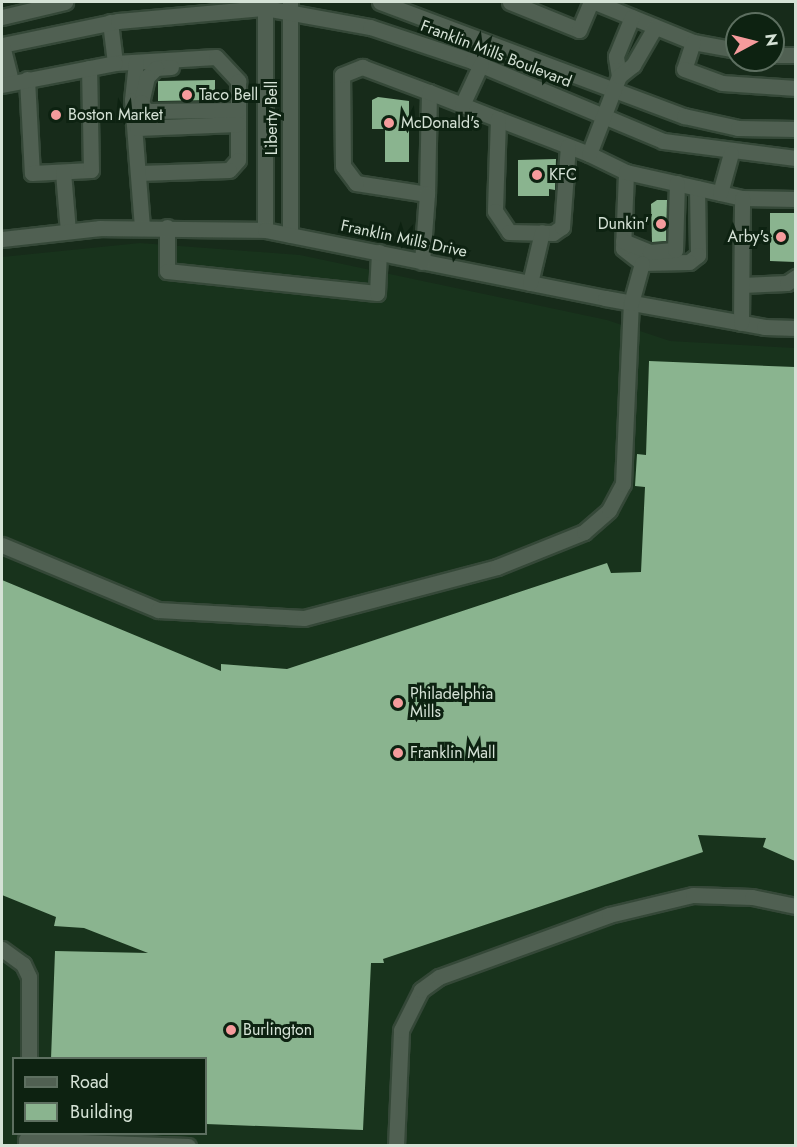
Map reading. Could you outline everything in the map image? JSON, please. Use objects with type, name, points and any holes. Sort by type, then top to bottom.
[{"type":"street","points":[[2,17],[65,2]]},
{"type":"street","name":"Franklin Mills Boulevard","points":[[380,2],[616,82],[684,116],[738,128],[795,129]]},
{"type":"street","points":[[510,2],[579,30],[593,2],[693,42],[725,48]]},
{"type":"street","name":"Franklin Mills Boulevard","points":[[2,45],[110,22],[265,5],[290,7],[370,27],[480,64],[663,141],[731,153],[795,158]]},
{"type":"street","name":"Liberty Bell","points":[[265,5],[265,230]]},
{"type":"street","name":"Liberty Bell","points":[[290,7],[290,235]]},
{"type":"street","points":[[589,154],[616,82],[616,56],[632,16]]},
{"type":"street","points":[[110,22],[116,63]]},
{"type":"street","points":[[616,82],[633,65],[655,27]]},
{"type":"street","points":[[693,42],[684,69],[722,83],[795,88]]},
{"type":"street","points":[[2,45],[6,83],[116,63],[216,57],[228,64],[238,81],[238,160],[229,170],[139,173]]},
{"type":"street","points":[[136,62],[132,100],[137,128],[142,227]]},
{"type":"street","points":[[228,64],[156,68],[147,77],[141,102],[155,114],[238,117]]},
{"type":"street","points":[[462,105],[480,64]]},
{"type":"street","points":[[427,194],[356,183],[343,166],[342,75],[362,67],[589,154],[626,172],[742,198],[795,199]]},
{"type":"street","points":[[27,79],[32,174],[91,170],[89,68]]},
{"type":"street","points":[[422,261],[427,194],[429,92]]},
{"type":"street","points":[[137,128],[238,117]]},
{"type":"street","points":[[498,119],[499,224],[508,232],[553,232],[566,218],[568,146]]},
{"type":"street","points":[[720,193],[731,153]]},
{"type":"street","points":[[63,172],[68,231]]},
{"type":"street","points":[[626,172],[623,249],[642,263],[689,262],[698,255],[697,188]]},
{"type":"street","points":[[623,241],[650,252],[675,250],[677,183]]},
{"type":"street","points":[[741,323],[742,198]]},
{"type":"street","name":"Franklin Mills Drive","points":[[2,239],[68,231],[142,227],[265,230],[631,303],[741,323],[795,327]]},
{"type":"street","points":[[166,227],[167,271],[377,292],[379,252]]},
{"type":"street","points":[[530,283],[542,232]]},
{"type":"street","points":[[2,545],[158,610],[284,618],[324,616],[497,567],[584,532],[609,510],[623,484],[631,303],[642,263]]},
{"type":"street","points":[[742,285],[787,283],[795,277]]},
{"type":"street","points":[[396,1146],[401,1030],[422,990],[439,977],[609,915],[693,895],[752,897],[795,906]]},
{"type":"street","points":[[2,949],[23,964],[29,977],[29,1057]]},
{"type":"street","points":[[26,1140],[188,1146]]},
{"type":"shaded area","name":"Philadelphia Mills","points":[[140,243],[300,255],[607,320],[670,341],[795,348],[795,1145],[2,1145],[2,257]]},
{"type":"building","name":"Taco Bell","points":[[215,80],[215,100],[158,101],[158,81]]},
{"type":"building","name":"McDonald's","points":[[378,97],[409,101],[409,162],[385,162],[385,129],[372,129],[372,100]]},
{"type":"building","name":"KFC","points":[[556,159],[555,190],[549,189],[549,196],[518,196],[518,160]]},
{"type":"building","name":"Dunkin'","points":[[657,200],[667,200],[666,241],[652,242],[651,204]]},
{"type":"building","name":"Arby's","points":[[770,213],[795,213],[795,262],[770,261]]},
{"type":"building","name":"Franklin Mall","points":[[649,361],[795,367],[795,861],[763,847],[766,838],[698,835],[703,852],[383,959],[384,963],[371,963],[363,1130],[207,1124],[207,1057],[51,1057],[55,951],[148,953],[84,928],[54,926],[56,917],[2,895],[2,580],[221,671],[221,664],[287,669],[607,563],[611,573],[641,572],[645,487],[635,486],[637,454],[646,455]]},
{"type":"place","name":"Taco Bell","points":[[187,95]]},
{"type":"place","name":"Boston Market","points":[[56,115]]},
{"type":"place","name":"McDonald's","points":[[389,123]]},
{"type":"place","name":"KFC","points":[[537,175]]},
{"type":"place","name":"Dunkin'","points":[[661,224]]},
{"type":"place","name":"Arby's","points":[[781,237]]},
{"type":"place","name":"Philadelphia Mills","points":[[398,703]]},
{"type":"place","name":"Franklin Mall","points":[[398,753]]},
{"type":"place","name":"Burlington","points":[[231,1030]]}]
